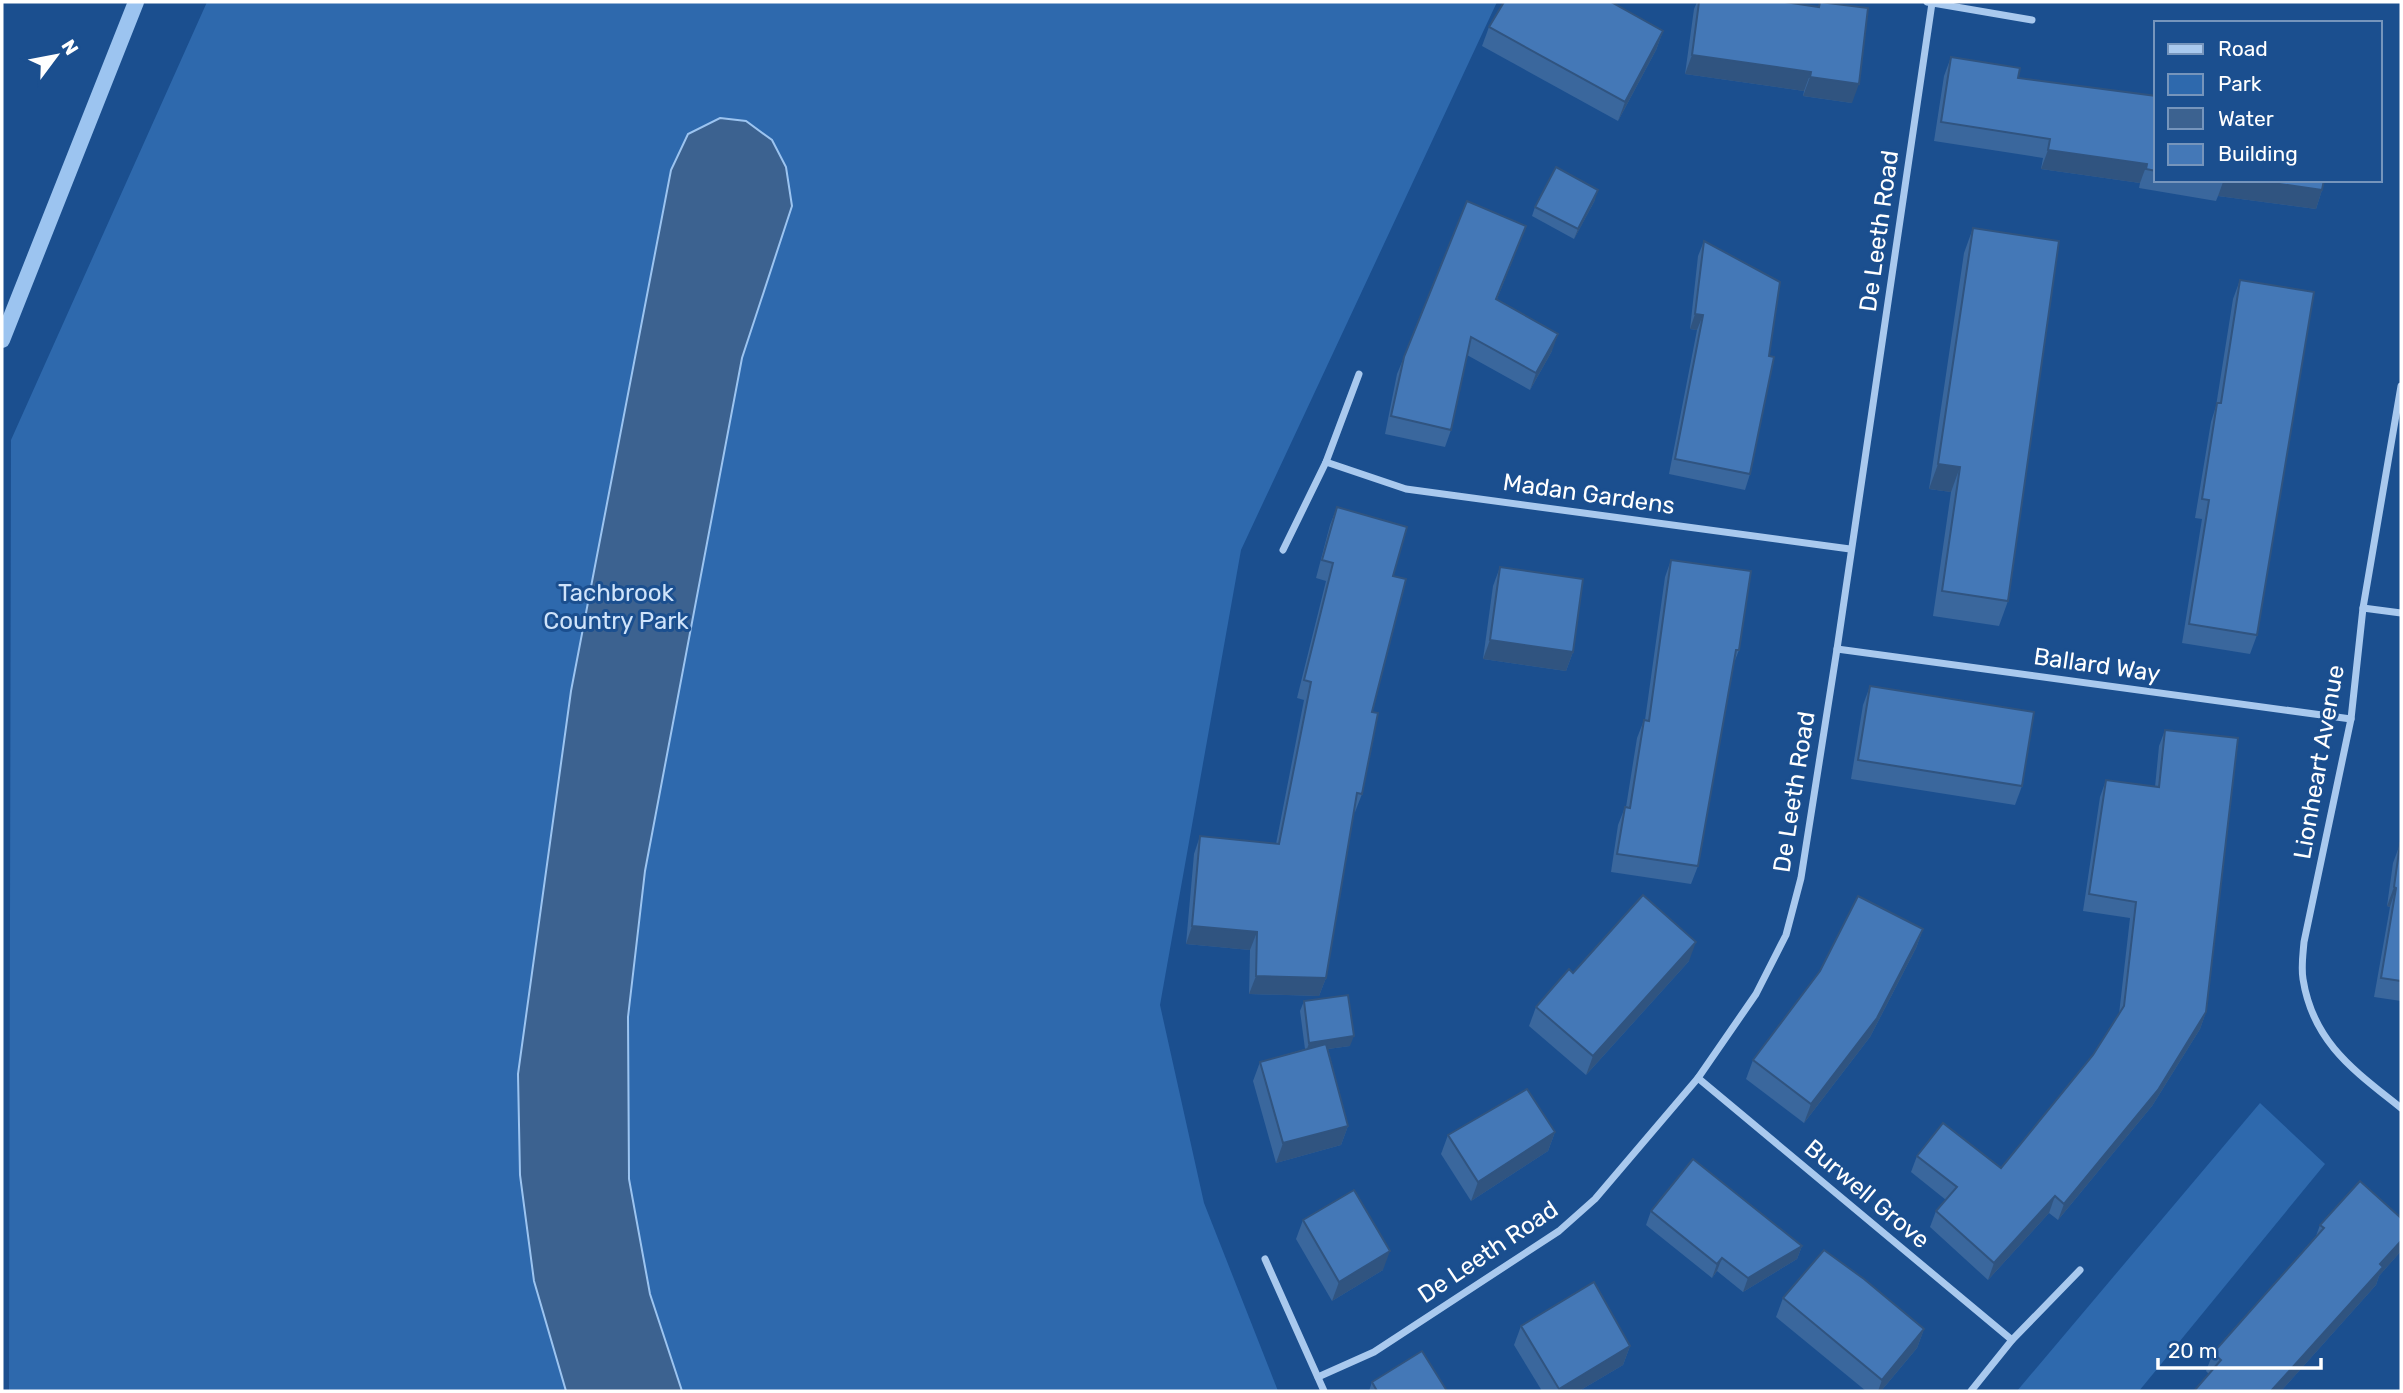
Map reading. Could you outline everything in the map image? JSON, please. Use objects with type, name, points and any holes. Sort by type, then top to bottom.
[{"type":"street","name":"De Leeth Road","points":[[1318,1377],[1374,1352],[1559,1231],[1595,1199],[1698,1077],[1756,994],[1786,935],[1801,878],[1837,649],[1930,3],[2032,20]]},
{"type":"street","points":[[1283,550],[1326,462],[1359,374]]},
{"type":"street","name":"Lionheart Avenue","points":[[2401,386],[2363,608],[2351,719],[2304,942],[2302,977],[2310,1011],[2326,1040],[2347,1065],[2401,1108]]},
{"type":"street","name":"Madan Gardens","points":[[1326,462],[1406,489],[1850,549]]},
{"type":"street","points":[[2363,608],[2401,613]]},
{"type":"street","name":"Ballard Way","points":[[1837,649],[2351,719]]},
{"type":"street","name":"Burwell Grove","points":[[1698,1077],[2011,1340]]},
{"type":"street","points":[[1265,1259],[1324,1391]]},
{"type":"street","points":[[1970,1391],[2011,1340],[2080,1270]]},
{"type":"green space","name":"Tachbrook Country Park","points":[[207,2],[1497,2],[1241,550],[1160,1005],[1204,1203],[1278,1391],[9,1391],[11,440]]},
{"type":"green space","points":[[2260,1103],[2325,1164],[2139,1391],[2017,1391]]},
{"type":"water","points":[[720,118],[746,121],[772,140],[786,167],[792,206],[742,358],[645,871],[628,1017],[629,1179],[650,1294],[682,1391],[566,1391],[534,1281],[520,1175],[518,1074],[571,691],[671,170],[688,134]]},
{"type":"building","points":[[1504,2],[1611,2],[1663,31],[1625,102],[1489,27]]},
{"type":"building","points":[[1699,2],[1785,2],[1819,7],[1820,2],[1868,8],[1859,84],[1810,77],[1811,72],[1692,55]]},
{"type":"building","points":[[1951,57],[2020,68],[2018,78],[2154,96],[2154,171],[2146,169],[2147,164],[2048,150],[2050,139],[1941,122]]},
{"type":"building","points":[[1556,167],[1598,190],[1578,229],[1535,207]]},
{"type":"building","points":[[2266,182],[2324,182],[2322,190]]},
{"type":"building","points":[[1467,201],[1526,226],[1496,299],[1558,334],[1536,373],[1471,337],[1451,430],[1391,416],[1404,357]]},
{"type":"building","points":[[1973,228],[2059,241],[2008,601],[1942,591],[1960,467],[1938,464]]},
{"type":"building","points":[[1704,241],[1780,282],[1769,356],[1774,357],[1750,474],[1675,459],[1703,315],[1695,314]]},
{"type":"building","points":[[2240,280],[2314,292],[2257,635],[2189,624],[2209,500],[2202,499],[2217,403],[2221,403]]},
{"type":"building","points":[[1337,507],[1407,527],[1393,576],[1406,579],[1372,712],[1378,713],[1362,794],[1357,793],[1326,978],[1256,976],[1257,932],[1192,926],[1200,836],[1279,844],[1311,682],[1304,680],[1333,563],[1322,560]]},
{"type":"building","points":[[1671,560],[1751,571],[1739,650],[1736,650],[1698,866],[1617,854],[1625,807],[1630,808],[1644,720],[1649,721]]},
{"type":"building","points":[[1500,567],[1583,579],[1573,652],[1490,640]]},
{"type":"building","points":[[1870,686],[2034,712],[2022,786],[1858,760]]},
{"type":"building","points":[[2165,730],[2238,738],[2206,1012],[2158,1090],[2064,1204],[2055,1196],[1994,1263],[1936,1211],[1957,1187],[1917,1156],[1943,1123],[2001,1168],[2093,1055],[2124,1006],[2136,902],[2089,894],[2106,780],[2159,787]]},
{"type":"building","points":[[2400,844],[2401,981],[2381,978],[2396,888]]},
{"type":"building","points":[[1643,895],[1696,942],[1593,1056],[1536,1007],[1569,969],[1573,973]]},
{"type":"building","points":[[1858,896],[1923,929],[1877,1018],[1811,1104],[1753,1060],[1820,971]]},
{"type":"building","points":[[1348,995],[1354,1036],[1309,1043],[1304,1001]]},
{"type":"building","points":[[1326,1044],[1348,1126],[1283,1143],[1260,1062]]},
{"type":"building","points":[[1527,1089],[1555,1132],[1478,1182],[1448,1135]]},
{"type":"building","points":[[1693,1159],[1802,1246],[1748,1278],[1722,1258],[1717,1264],[1651,1211]]},
{"type":"building","points":[[2360,1181],[2401,1218],[2401,1241],[2380,1264],[2383,1267],[2271,1391],[2194,1391],[2221,1360],[2213,1353],[2324,1228],[2320,1225]]},
{"type":"building","points":[[1354,1190],[1390,1251],[1339,1282],[1303,1220]]},
{"type":"building","points":[[1824,1250],[1924,1329],[1882,1380],[1783,1298]]},
{"type":"building","points":[[1594,1282],[1630,1346],[1559,1389],[1521,1326]]},
{"type":"building","points":[[1422,1351],[1447,1391],[1377,1391],[1372,1382]]},
{"type":"waterway","points":[[2,340],[136,2]]}]
